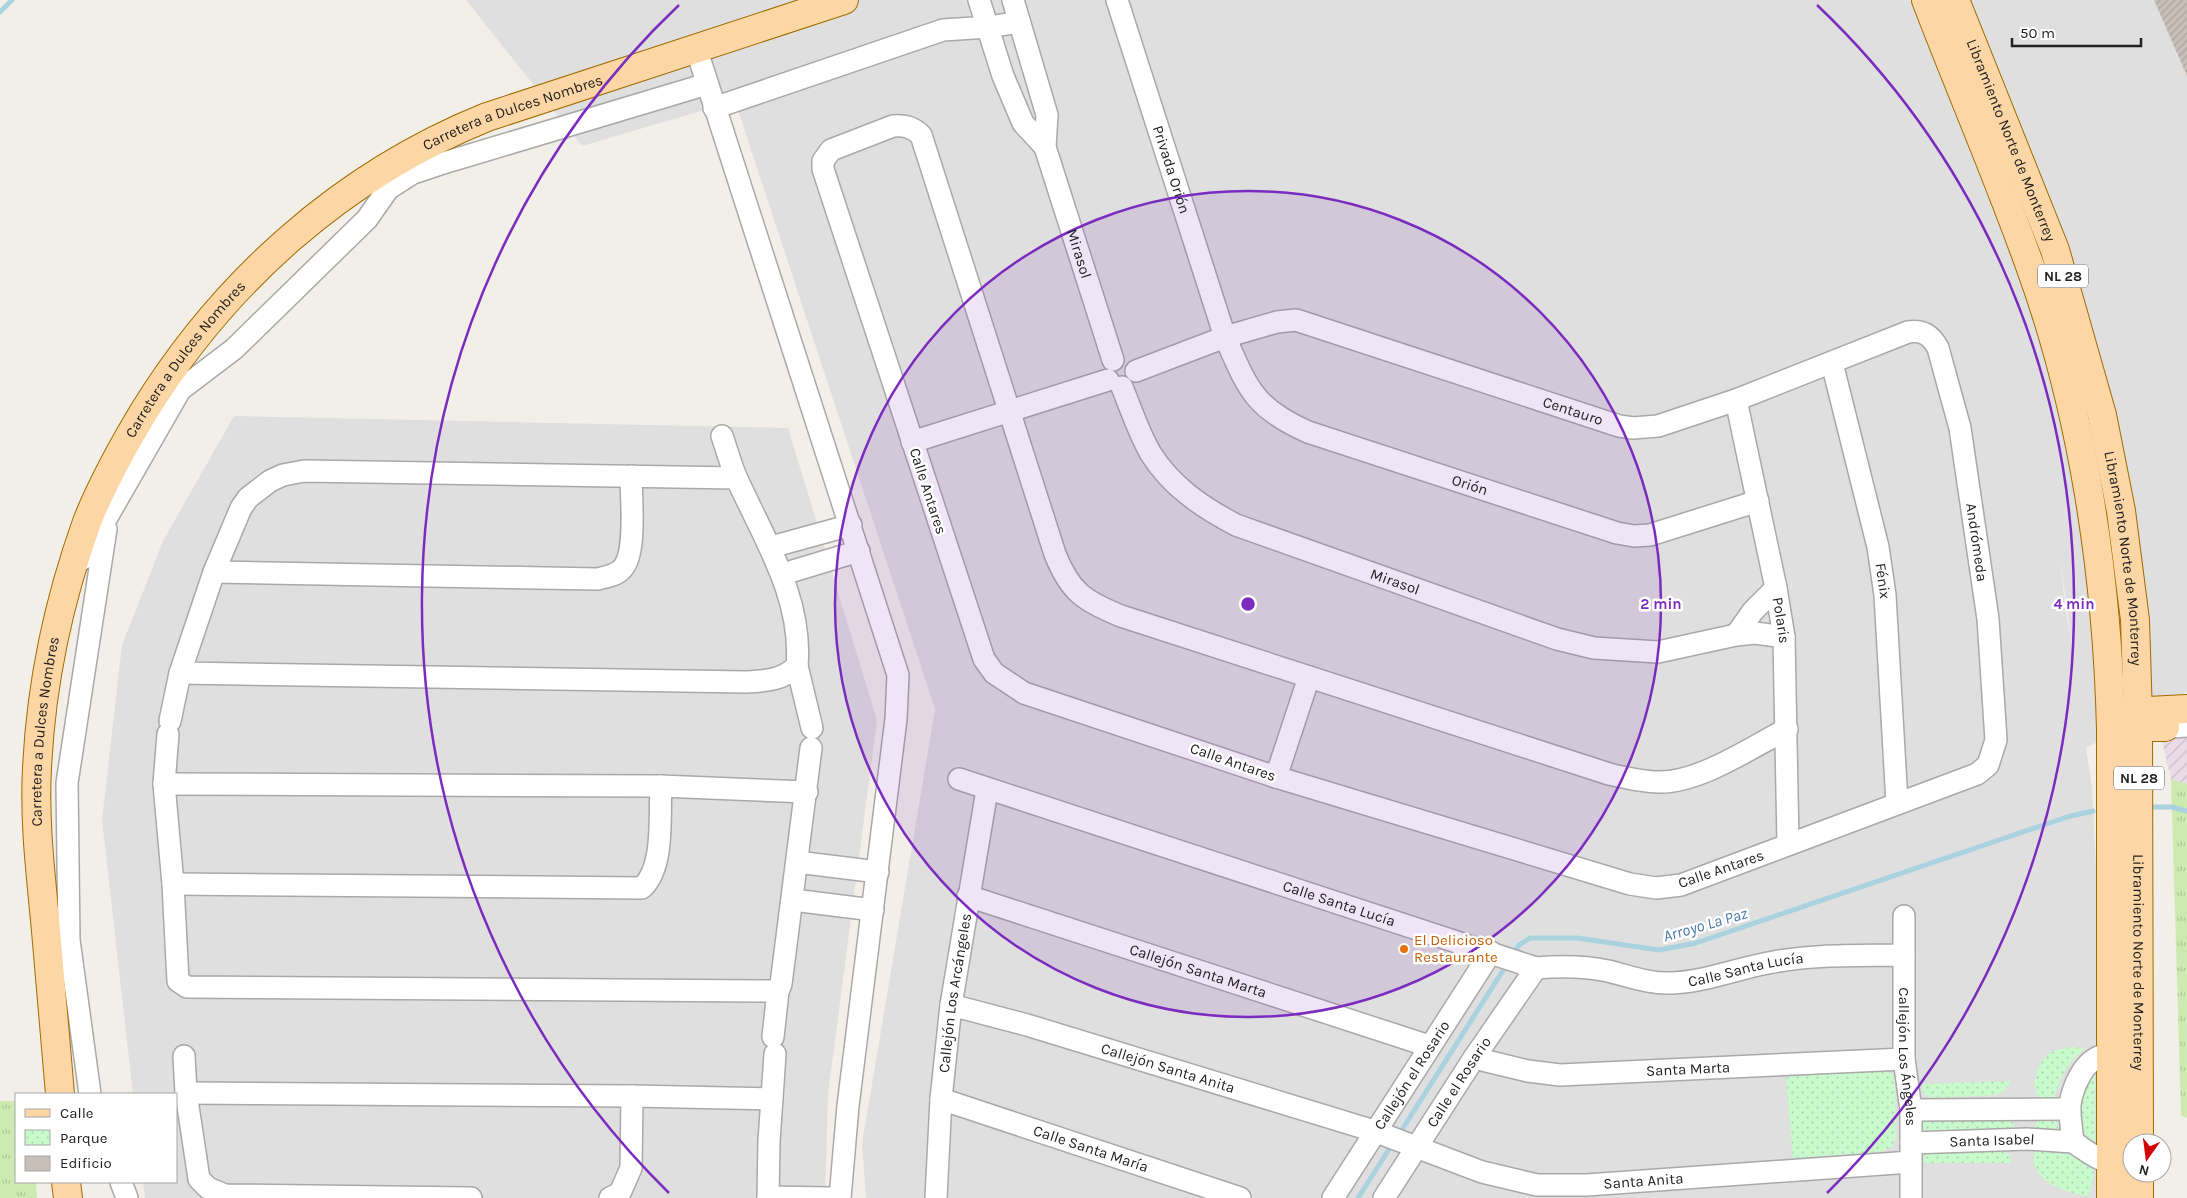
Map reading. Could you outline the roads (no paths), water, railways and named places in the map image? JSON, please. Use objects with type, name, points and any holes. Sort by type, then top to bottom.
[{"type":"main road","name":"Carretera a Dulces Nombres","points":[[60,1093],[37,852],[36,799],[40,722],[46,680],[68,587],[88,522],[119,454],[160,386],[207,321],[247,277],[292,236],[354,188],[449,132],[487,116],[844,0]]},
{"type":"main road","points":[[1926,0],[2031,266],[2067,388],[2095,529],[2105,614],[2110,692],[2112,799],[2110,1056],[2128,1133]]},
{"type":"main road","name":"Libramiento Norte de Monterrey","points":[[1958,6],[2055,250],[2102,415],[2121,511],[2128,561],[2135,620],[2136,667],[2160,722],[2138,763],[2138,1074],[2133,1133]]},
{"type":"main road","points":[[2105,614],[2119,632],[2125,696],[2124,709],[2160,722]]},
{"type":"main road","points":[[2136,667],[2153,694],[2163,700],[2160,722]]},
{"type":"main road","points":[[2112,799],[2121,784],[2124,772],[2124,734],[2126,724],[2160,722]]},
{"type":"main road","points":[[2111,1198],[2122,1172]]},
{"type":"main road","points":[[66,1183],[68,1198]]},
{"type":"main road","points":[[2139,1183],[2139,1198]]},
{"type":"street","name":"Mirasol","points":[[980,0],[1003,76],[1023,123],[1045,147]]},
{"type":"street","name":"Mirasol","points":[[1013,0],[1047,115],[1045,147],[1120,374],[1151,454],[1173,483],[1203,508],[1236,525],[1556,639],[1594,648],[1658,652],[1736,634],[1755,633],[1784,637]]},
{"type":"street","name":"Privada Orión","points":[[1117,0],[1225,337]]},
{"type":"street","points":[[714,108],[943,30],[989,27],[1019,22]]},
{"type":"street","points":[[696,48],[898,675],[896,719],[848,1106],[840,1198]]},
{"type":"street","points":[[68,587],[180,390],[242,342],[367,219],[388,189],[412,174],[440,164],[707,84]]},
{"type":"street","name":"Calle Antares","points":[[1010,410],[921,135],[909,127],[893,126],[831,150],[823,161],[823,169],[984,658],[994,673],[1024,693],[1276,777],[1603,877],[1656,888],[1681,885],[1977,774],[1988,765]]},
{"type":"street","name":"Centauro","points":[[1120,374],[1225,337],[1287,320],[1307,322],[1633,428],[1658,426],[1736,400],[1832,364],[1908,332],[1918,331]]},
{"type":"street","name":"Andrómeda","points":[[1918,331],[1934,339],[1938,348],[1956,408],[1964,450],[1988,619],[1991,657],[1996,740],[1988,765]]},
{"type":"street","name":"Orión","points":[[1225,337],[1246,385],[1262,406],[1282,421],[1308,432],[1617,533],[1634,536],[1650,535],[1758,501]]},
{"type":"street","name":"Fénix","points":[[1832,364],[1878,547],[1885,595],[1896,803]]},
{"type":"street","points":[[912,442],[1120,374]]},
{"type":"street","name":"Polaris","points":[[1736,400],[1776,588],[1784,637],[1788,844]]},
{"type":"street","points":[[1010,410],[1055,554],[1066,579],[1078,594],[1094,605],[1121,616],[1609,774],[1636,780],[1660,782],[1681,779],[1718,765],[1787,729]]},
{"type":"street","points":[[722,436],[736,478],[783,574],[796,627],[799,650],[797,666],[812,738],[793,900],[781,984],[778,991],[768,1197],[829,1198]]},
{"type":"street","points":[[736,478],[313,471],[283,475],[260,488],[241,508],[214,572],[180,673],[169,727],[164,784],[173,884],[178,981],[187,987],[778,991]]},
{"type":"street","points":[[214,572],[609,577],[620,571],[629,556],[631,476]]},
{"type":"street","points":[[90,1093],[69,940],[68,783],[108,516]]},
{"type":"street","points":[[771,547],[851,525]]},
{"type":"street","points":[[783,574],[859,551]]},
{"type":"street","points":[[1736,634],[1753,611],[1776,588]]},
{"type":"street","points":[[180,673],[746,682],[781,678],[797,666]]},
{"type":"street","points":[[1276,777],[1309,677]]},
{"type":"street","name":"Calle Santa Lucía","points":[[959,779],[987,790],[1494,953],[1534,968],[1558,966],[1583,968],[1607,971],[1652,982],[1671,983],[1730,972],[1768,962],[1805,958],[1904,955]]},
{"type":"street","points":[[164,784],[661,786],[807,792]]},
{"type":"street","points":[[173,884],[642,888],[652,876],[657,859],[661,786]]},
{"type":"street","name":"Callejón Los Arcángeles","points":[[936,1198],[941,1099],[951,1005],[987,790]]},
{"type":"street","points":[[36,799],[69,800]]},
{"type":"street","points":[[798,862],[878,872]]},
{"type":"street","name":"Callejón Santa Marta","points":[[968,896],[1429,1046]]},
{"type":"street","points":[[793,900],[873,910]]},
{"type":"street","name":"Callejón Los Ángeles","points":[[1904,916],[1904,1059],[1911,1110],[1911,1198]]},
{"type":"street","name":"Callejón el Rosario","points":[[1333,1198],[1378,1133],[1429,1046],[1494,953]]},
{"type":"street","name":"Calle el Rosario","points":[[1384,1198],[1414,1145],[1534,968]]},
{"type":"street","name":"Callejón Santa Anita","points":[[951,1005],[1027,1025],[1378,1133]]},
{"type":"street","points":[[184,1056],[186,1094],[199,1178],[208,1188],[225,1195],[471,1198]]},
{"type":"street","points":[[2073,1142],[2070,1109],[2075,1082],[2082,1071],[2096,1059],[2110,1056],[2125,1063],[2138,1074]]},
{"type":"street","name":"Santa Marta","points":[[1474,1058],[1528,1071],[1560,1075],[1904,1059]]},
{"type":"street","points":[[186,1094],[632,1096],[772,1099]]},
{"type":"street","points":[[610,1198],[620,1193],[631,1168],[632,1096]]},
{"type":"street","name":"Calle Santa María","points":[[941,1099],[1240,1198]]},
{"type":"street","name":"Santa Isabel","points":[[1911,1110],[2027,1111],[2070,1109]]},
{"type":"street","points":[[2027,1111],[2027,1139]]},
{"type":"street","name":"Santa Anita","points":[[1378,1133],[1482,1172],[1524,1182],[1554,1186],[1911,1152]]},
{"type":"street","name":"Santa Isabel","points":[[1911,1152],[2027,1139],[2122,1148]]},
{"type":"street","points":[[121,1183],[127,1198]]},
{"type":"waterway","points":[[0,12],[12,0]]},
{"type":"waterway","name":"Arroyo La Paz","points":[[2150,807],[2172,807],[2187,811]]},
{"type":"waterway","name":"Arroyo La Paz","points":[[1513,954],[1519,945],[1530,938],[1577,938],[1659,950],[1696,943],[2067,817],[2093,811]]},
{"type":"waterway","name":"Arroyo La Paz","points":[[1398,1136],[1507,964]]},
{"type":"waterway","name":"Arroyo La Paz","points":[[1358,1198],[1393,1143]]},
{"type":"place","name":"El Delicioso Restaurante","points":[[1404,949]]}]
